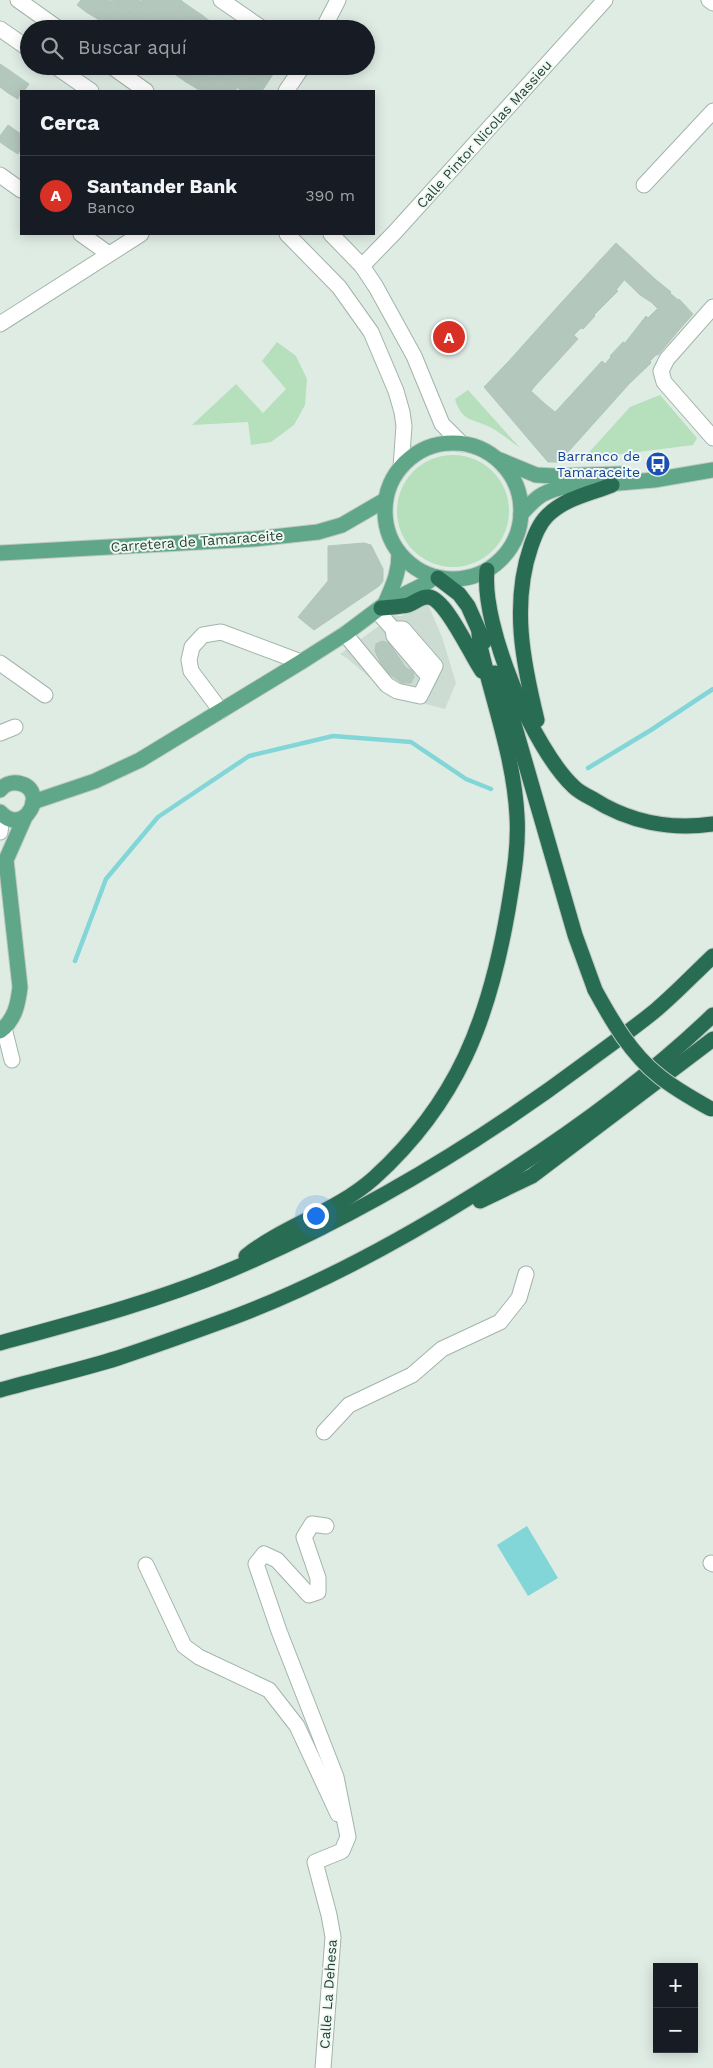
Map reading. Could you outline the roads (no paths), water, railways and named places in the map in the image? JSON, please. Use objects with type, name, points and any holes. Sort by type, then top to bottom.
[{"type":"highway","points":[[545,751],[527,678],[521,637],[522,586],[528,556],[537,531],[546,517],[558,506],[572,498],[612,484]]},
{"type":"highway","points":[[487,570],[486,590],[488,603],[508,673],[545,751],[575,788],[613,812],[656,823],[691,827],[713,824]]},
{"type":"highway","points":[[436,578],[458,594],[468,606],[479,634],[487,648],[499,686],[506,696],[575,935],[596,990],[612,1020],[635,1052],[657,1075],[684,1094],[712,1110]]},
{"type":"highway","points":[[381,608],[408,605],[422,598],[430,597],[437,600],[446,609],[474,660],[488,679]]},
{"type":"highway","points":[[227,1271],[263,1242],[339,1203],[372,1179],[400,1154],[426,1123],[452,1085],[470,1049],[488,996],[504,928],[516,860],[517,816],[512,772],[481,650],[479,634]]},
{"type":"highway","points":[[506,696],[508,673]]},
{"type":"highway","points":[[0,1343],[148,1300],[227,1271],[322,1228],[410,1180],[486,1134],[656,1010],[713,956]]},
{"type":"highway","points":[[408,1235],[527,1162],[596,1114],[681,1046],[713,1016]]},
{"type":"highway","points":[[0,1390],[118,1358],[236,1316],[346,1268],[408,1235],[532,1176],[713,1039]]},
{"type":"main road","points":[[498,459],[515,483],[521,514],[514,541],[503,558],[487,570],[456,578],[436,578],[420,571],[407,562],[398,553],[388,530],[384,516],[385,500],[390,484],[401,467],[412,456],[426,449],[444,444],[462,444],[477,447],[498,459],[536,475],[653,473],[672,476]]},
{"type":"main road","points":[[521,514],[536,497],[545,492],[560,488],[654,480],[713,470]]},
{"type":"main road","name":"Carretera de Tamaraceite","points":[[0,553],[254,539],[318,532],[342,525],[385,500]]},
{"type":"main road","points":[[381,608],[396,579],[398,553]]},
{"type":"main road","points":[[34,802],[116,773],[301,662],[381,608],[436,578]]},
{"type":"main road","points":[[0,790],[8,784],[20,783],[30,790],[34,802],[3,863],[20,987],[13,1017],[2,1030]]},
{"type":"main road","points":[[1,813],[13,820],[25,817]]},
{"type":"street","points":[[18,0],[46,20]]},
{"type":"street","points":[[221,0],[250,20]]},
{"type":"street","points":[[328,20],[338,0]]},
{"type":"street","name":"Calle Pintor Nicolas Massieu","points":[[362,266],[605,0]]},
{"type":"street","points":[[709,0],[713,3]]},
{"type":"street","points":[[0,29],[20,42]]},
{"type":"street","points":[[68,75],[90,90]]},
{"type":"street","points":[[124,75],[145,90]]},
{"type":"street","points":[[287,90],[297,75]]},
{"type":"street","points":[[644,185],[713,111]]},
{"type":"street","points":[[0,175],[20,189]]},
{"type":"street","points":[[82,235],[109,254]]},
{"type":"street","points":[[0,324],[138,235]]},
{"type":"street","points":[[288,235],[339,287],[371,332],[396,391],[402,412],[404,426],[401,467]]},
{"type":"street","points":[[332,235],[362,266],[394,316],[414,356],[442,424],[462,444]]},
{"type":"street","points":[[710,430],[664,382],[661,371],[667,359],[713,307]]},
{"type":"street","points":[[345,634],[378,674],[397,691],[420,696],[435,666],[403,629],[393,629],[381,608]]},
{"type":"street","points":[[220,711],[191,671],[189,660],[192,647],[203,635],[222,632],[301,662]]},
{"type":"street","points":[[0,663],[45,695]]},
{"type":"street","points":[[0,733],[15,727]]},
{"type":"street","points":[[0,832],[1,813]]},
{"type":"street","points":[[2,1030],[12,1060]]},
{"type":"street","points":[[324,1432],[349,1405],[412,1375],[442,1349],[500,1322],[519,1298],[526,1274]]},
{"type":"street","points":[[326,1526],[312,1524],[304,1537],[318,1578],[318,1592],[309,1595],[277,1560],[264,1554],[256,1564],[279,1631],[336,1777],[348,1837]]},
{"type":"street","points":[[146,1565],[184,1646],[199,1657],[269,1690],[297,1726],[348,1837]]},
{"type":"street","name":"Calle La Dehesa","points":[[323,2068],[333,1937],[315,1862],[342,1851],[348,1837]]},
{"type":"water","points":[[527,1526],[558,1578],[528,1596],[497,1545]]},
{"type":"waterway","name":"Barranco de Tamaraceite","points":[[588,768],[651,730],[713,689]]},
{"type":"waterway","points":[[75,961],[106,879],[158,817],[249,756],[333,736],[411,742],[466,779],[491,789]]},
{"type":"place","name":"Santander Bank","points":[[449,337]]},
{"type":"place","name":"Barranco de Tamaraceite","points":[[658,464]]}]
